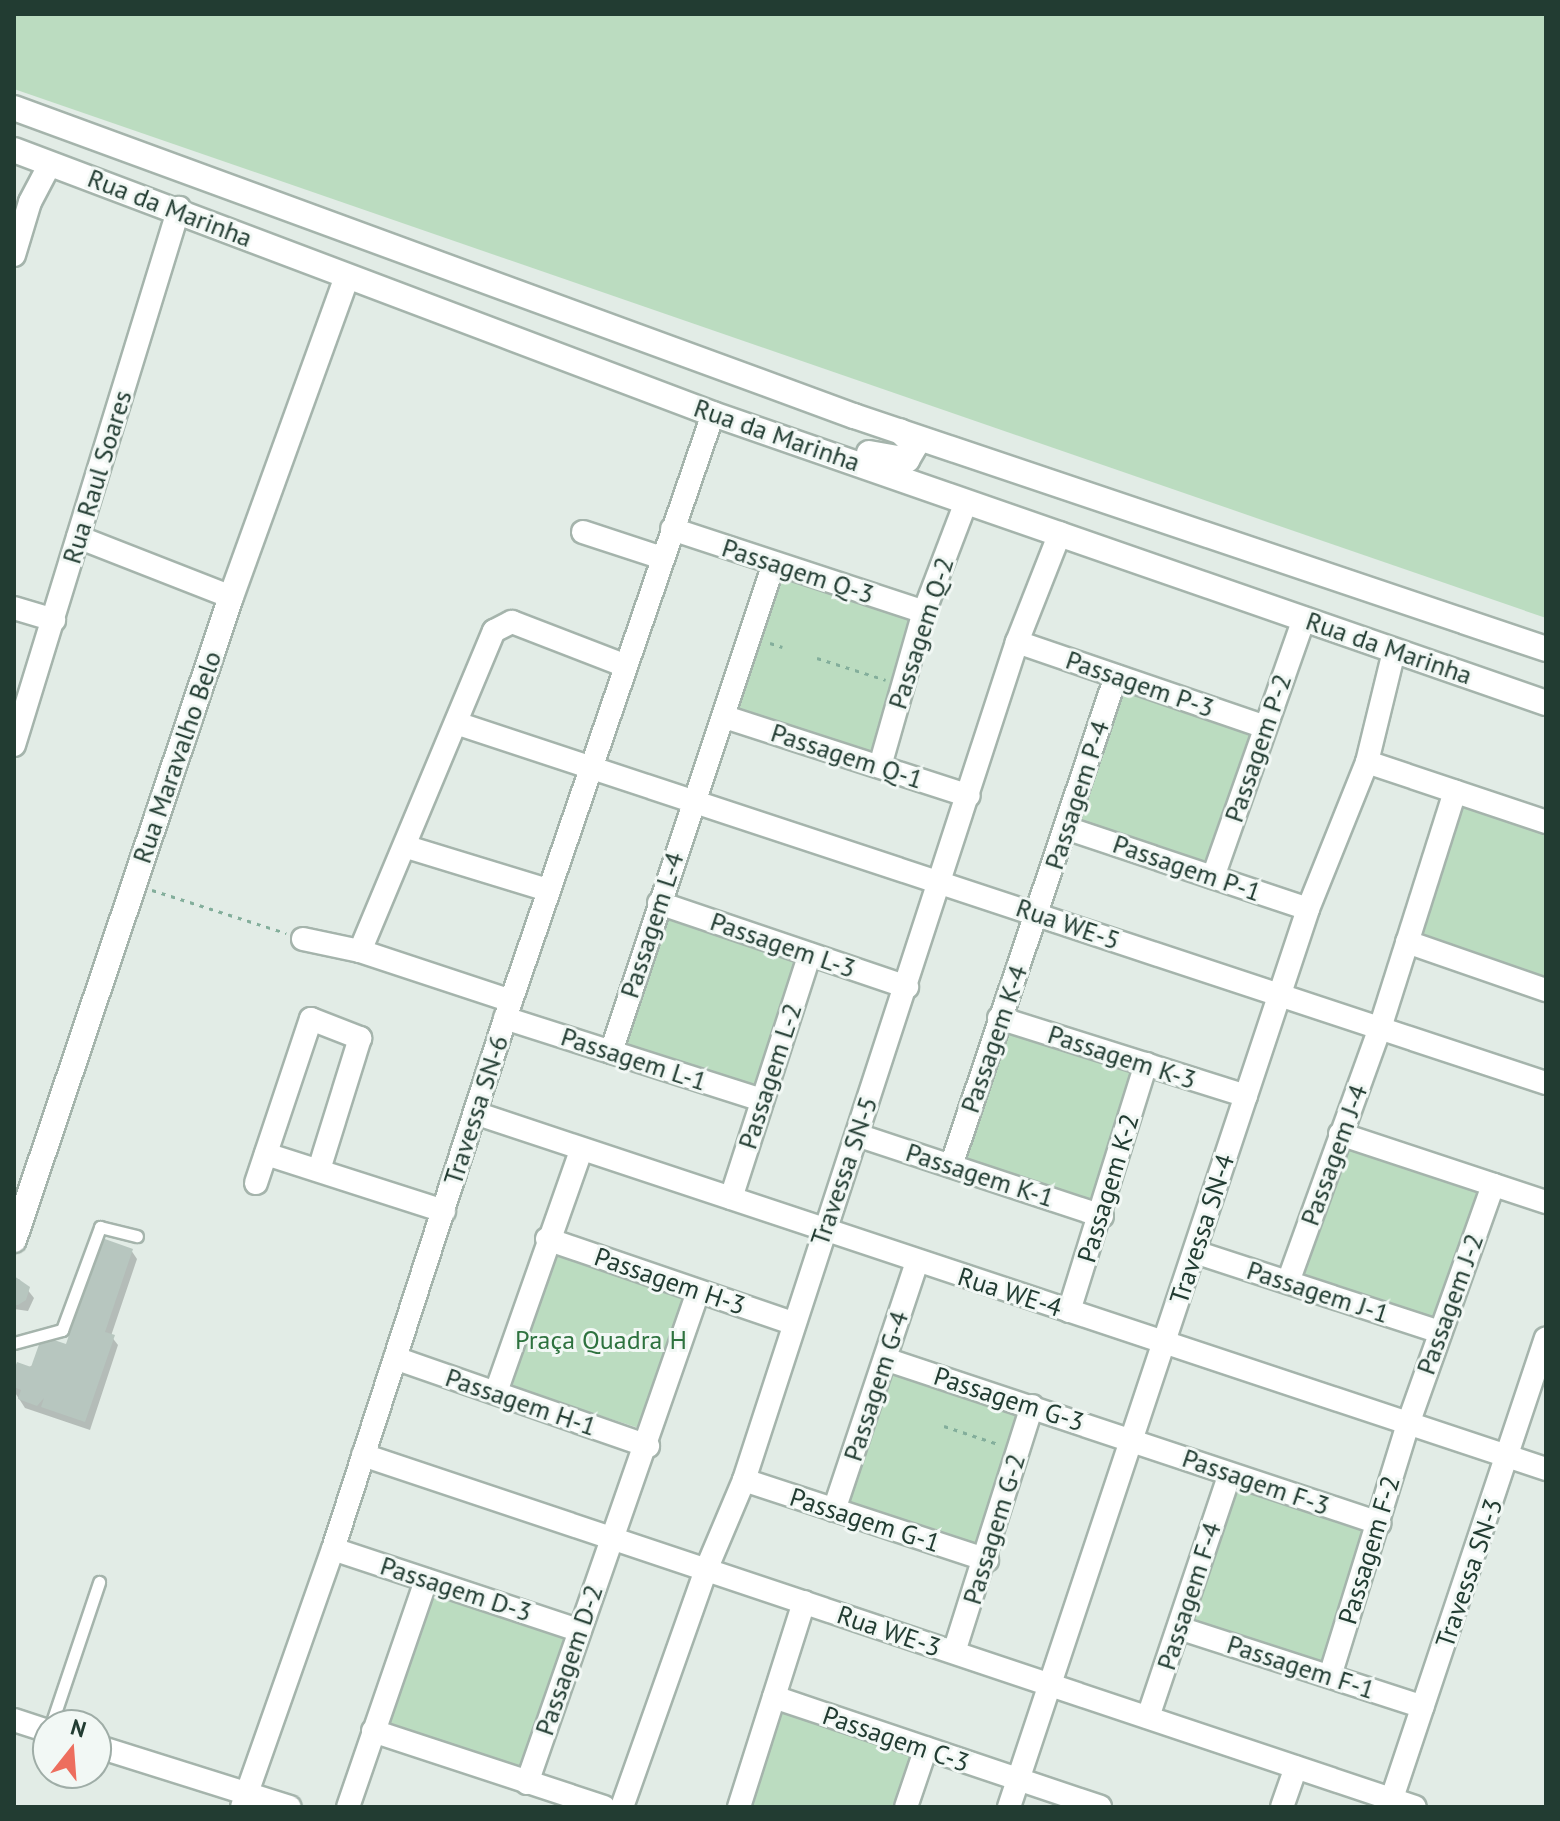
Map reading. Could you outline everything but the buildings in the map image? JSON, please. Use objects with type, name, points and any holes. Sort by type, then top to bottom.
[{"type":"main road","name":"Rua da Marinha","points":[[14,108],[900,431],[1546,649]]},
{"type":"main road","points":[[32,157],[23,148],[24,139],[32,131],[46,130],[144,156]]},
{"type":"main road","name":"Rua da Marinha","points":[[32,157],[179,208],[347,277],[713,414],[1546,703]]},
{"type":"main road","name":"Rua Maravalho Belo","points":[[14,1240],[231,597],[347,277]]},
{"type":"main road","points":[[753,428],[829,441],[897,461],[907,460],[915,446],[900,431]]},
{"type":"street","points":[[14,255],[32,157]]},
{"type":"street","name":"Rua Raul Soares","points":[[14,745],[179,208]]},
{"type":"street","name":"Travessa SN-6","points":[[244,1801],[333,1549],[548,890],[713,414]]},
{"type":"street","name":"Passagem Q-2","points":[[880,766],[924,612],[966,502]]},
{"type":"street","name":"Passagem Q-3","points":[[672,529],[924,612]]},
{"type":"street","points":[[583,532],[662,558]]},
{"type":"street","name":"Travessa SN-5","points":[[622,1807],[706,1570],[744,1480],[793,1323],[942,881],[1017,642],[1060,533]]},
{"type":"street","points":[[78,537],[231,597]]},
{"type":"street","name":"Passagem L-4","points":[[611,1052],[693,798],[725,717],[774,563]]},
{"type":"street","points":[[14,608],[54,620]]},
{"type":"street","name":"Passagem P-2","points":[[1213,877],[1263,726],[1304,619]]},
{"type":"street","points":[[360,951],[407,847],[494,631],[512,622],[626,666]]},
{"type":"street","name":"Passagem P-3","points":[[1017,642],[1263,726]]},
{"type":"street","name":"Travessa SN-4","points":[[1009,1807],[1308,909],[1367,762],[1394,651]]},
{"type":"street","name":"Passagem P-4","points":[[1039,914],[1116,676]]},
{"type":"street","name":"Passagem Q-1","points":[[725,717],[969,796]]},
{"type":"street","name":"Rua WE-5","points":[[456,723],[693,798],[1280,998],[1546,1083]]},
{"type":"street","points":[[1367,762],[1546,822]]},
{"type":"street","name":"Passagem J-4","points":[[1288,1282],[1380,1028],[1455,792]]},
{"type":"street","name":"Passagem P-1","points":[[1066,828],[1308,909]]},
{"type":"street","points":[[407,847],[548,890]]},
{"type":"street","name":"Passagem L-3","points":[[659,903],[907,987]]},
{"type":"street","name":"Passagem K-4","points":[[951,1166],[999,1018],[1039,914]]},
{"type":"street","name":"Passagem L-1","points":[[303,939],[360,951],[611,1052],[762,1100]]},
{"type":"street","points":[[1407,942],[1546,990]]},
{"type":"street","name":"Passagem L-2","points":[[731,1198],[810,954]]},
{"type":"street","name":"Passagem K-3","points":[[999,1018],[1246,1096]]},
{"type":"street","points":[[256,1183],[307,1023],[316,1020],[360,1038],[319,1170]]},
{"type":"street","name":"Passagem K-2","points":[[1069,1311],[1102,1216],[1146,1064]]},
{"type":"street","name":"Rua WE-4","points":[[475,1113],[1069,1311],[1164,1346],[1546,1469]]},
{"type":"street","points":[[1340,1134],[1546,1202]]},
{"type":"street","name":"Passagem K-1","points":[[857,1135],[1102,1216]]},
{"type":"street","points":[[496,1392],[547,1239],[581,1150]]},
{"type":"street","points":[[266,1154],[444,1211]]},
{"type":"street","name":"Passagem J-2","points":[[1408,1424],[1493,1185]]},
{"type":"street","name":"Passagem H-3","points":[[547,1239],[793,1323]]},
{"type":"street","name":"Passagem J-1","points":[[1195,1252],[1440,1332]]},
{"type":"street","name":"Passagem G-4","points":[[834,1510],[917,1262]]},
{"type":"street","name":"Passagem D-2","points":[[527,1783],[578,1630],[648,1446],[698,1292]]},
{"type":"street","name":"Travessa SN-3","points":[[1390,1803],[1546,1341]]},
{"type":"street","name":"Passagem H-1","points":[[395,1358],[648,1446]]},
{"type":"street","name":"Passagem G-3","points":[[885,1359],[1132,1439]]},
{"type":"street","name":"Passagem G-2","points":[[954,1652],[987,1560],[1032,1406]]},
{"type":"street","name":"Passagem F-2","points":[[1330,1676],[1408,1424]]},
{"type":"street","name":"Passagem F-3","points":[[1132,1439],[1379,1523]]},
{"type":"street","name":"Rua WE-3","points":[[363,1455],[1296,1767],[1390,1803],[1415,1807]]},
{"type":"street","name":"Passagem F-4","points":[[1148,1717],[1230,1474]]},
{"type":"street","name":"Passagem G-1","points":[[744,1480],[987,1560]]},
{"type":"street","name":"Passagem D-3","points":[[333,1549],[578,1630]]},
{"type":"street","points":[[348,1807],[426,1580]]},
{"type":"street","points":[[739,1807],[804,1602]]},
{"type":"street","name":"Passagem F-1","points":[[1179,1628],[1423,1707]]},
{"type":"street","name":"Passagem C-3","points":[[774,1697],[1100,1807]]},
{"type":"street","points":[[373,1731],[604,1807]]},
{"type":"street","points":[[906,1807],[926,1748]]},
{"type":"street","points":[[112,1752],[244,1801],[290,1807]]},
{"type":"street","points":[[1282,1807],[1296,1767]]},
{"type":"lane","points":[[14,1343],[62,1330],[100,1227],[137,1236]]},
{"type":"lane","points":[[56,1709],[99,1582]]},
{"type":"path","points":[[817,658],[903,685]]},
{"type":"path","points":[[134,884],[303,939]]},
{"type":"path","points":[[944,1426],[1004,1445]]},
{"type":"green space","points":[[14,14],[1546,14],[1546,618],[14,89]]},
{"type":"green space","points":[[774,563],[924,612],[880,766],[725,717]]},
{"type":"green space","points":[[1116,676],[1263,726],[1213,877],[1066,828]]},
{"type":"green space","points":[[1455,792],[1546,822],[1546,990],[1407,942]]},
{"type":"green space","points":[[659,903],[810,954],[762,1100],[611,1052]]},
{"type":"green space","points":[[999,1018],[1146,1064],[1102,1216],[951,1166]]},
{"type":"green space","points":[[1340,1134],[1493,1185],[1440,1332],[1288,1282]]},
{"type":"green space","name":"Praça Quadra H","points":[[557,1248],[685,1295],[648,1431],[512,1387]]},
{"type":"green space","points":[[885,1359],[1032,1406],[987,1560],[834,1510]]},
{"type":"green space","points":[[1230,1474],[1379,1523],[1330,1676],[1179,1628]]},
{"type":"green space","points":[[426,1580],[578,1630],[527,1783],[373,1731]]},
{"type":"green space","points":[[774,1697],[926,1748],[906,1807],[739,1807]]}]
